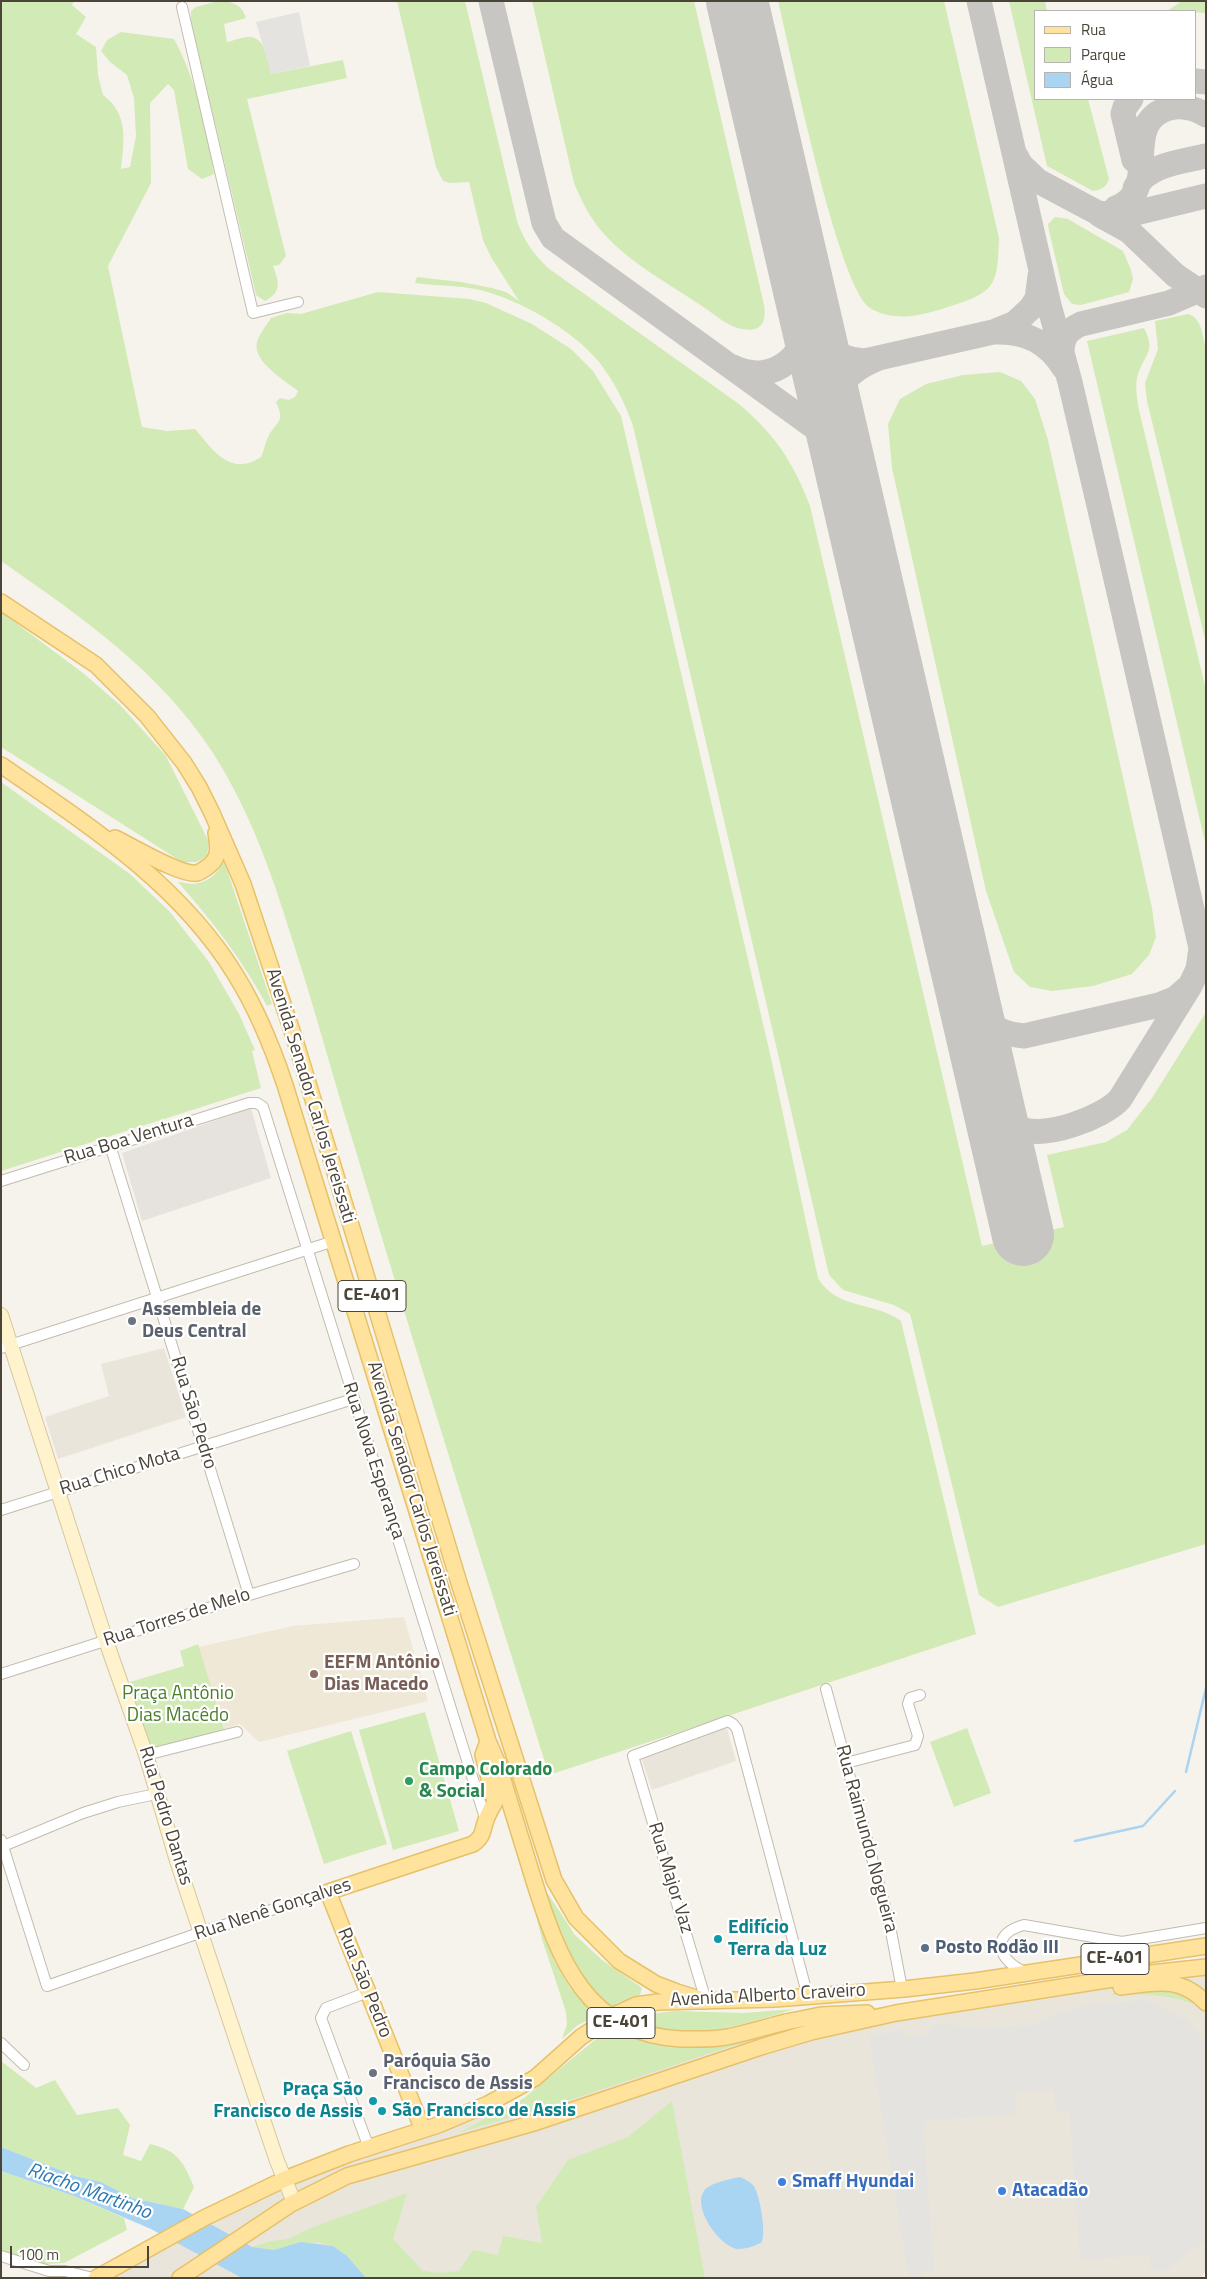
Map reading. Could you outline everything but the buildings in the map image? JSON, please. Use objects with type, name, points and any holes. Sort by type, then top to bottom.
[{"type":"main road","name":"Avenida Senador Carlos Jereissati","points":[[1,602],[96,666],[147,716],[184,763],[212,812],[243,884],[295,1040],[460,1586],[554,1880],[576,1918],[618,1961],[656,1984],[706,2001]]},
{"type":"main road","name":"Avenida Senador Carlos Jereissati","points":[[1,765],[94,828],[152,876],[188,912],[220,951],[236,974],[261,1021],[275,1055],[488,1741],[498,1764],[534,1881],[555,1943],[577,1982],[601,2009],[633,2030],[654,2036],[704,2040],[821,2016],[860,2012],[896,2013]]},
{"type":"main road","points":[[94,828],[177,870],[196,873],[213,864],[217,855],[218,846],[212,812]]},
{"type":"main road","name":"Rua Pedro Dantas","points":[[1,1315],[6,1347],[59,1492],[106,1641],[146,1755],[156,1794],[243,2060],[294,2202]]},
{"type":"main road","name":"Rua Nenê Gonçalves","points":[[328,1892],[473,1844],[482,1836],[486,1821],[495,1802],[483,1755],[488,1741]]},
{"type":"main road","name":"Rua São Pedro","points":[[328,1892],[423,2130]]},
{"type":"main road","name":"Avenida Alberto Craveiro","points":[[94,2278],[204,2218],[285,2179],[423,2130],[488,2104],[535,2078],[581,2037],[619,2012],[636,2005],[658,2002],[808,1997],[902,1989],[1206,1946]]},
{"type":"main road","name":"Avenida Alberto Craveiro","points":[[180,2278],[294,2202],[347,2176],[537,2122],[702,2066],[811,2032],[896,2013],[1151,1973],[1206,1967]]},
{"type":"main road","points":[[1087,1984],[1113,1988],[1176,1984],[1191,1990],[1206,2003]]},
{"type":"street","points":[[182,7],[253,313],[298,302]]},
{"type":"street","name":"Rua Boa Ventura","points":[[1,1181],[249,1103],[258,1103]]},
{"type":"street","name":"Rua Nova Esperança","points":[[258,1103],[263,1107],[486,1821]]},
{"type":"street","name":"Rua São Pedro","points":[[110,1146],[249,1594]]},
{"type":"street","points":[[6,1347],[334,1241]]},
{"type":"street","name":"Rua Chico Mota","points":[[1,1510],[353,1399]]},
{"type":"street","name":"Rua Torres de Melo","points":[[1,1674],[249,1594],[354,1564]]},
{"type":"street","name":"Rua Raimundo Nogueira","points":[[826,1689],[890,1921],[902,1989]]},
{"type":"street","points":[[846,1763],[915,1745],[918,1736],[908,1704],[910,1698],[920,1695]]},
{"type":"street","name":"Rua Major Vaz","points":[[706,2001],[633,1756],[724,1722],[731,1722],[737,1730],[808,1997]]},
{"type":"street","points":[[146,1755],[238,1732]]},
{"type":"street","points":[[2,1844],[83,1813],[118,1802],[156,1794]]},
{"type":"street","name":"Rua Nenê Gonçalves","points":[[2,1844],[47,1986],[202,1932],[328,1892]]},
{"type":"street","points":[[1025,1972],[1012,1967],[1002,1950],[1002,1941],[1009,1930],[1024,1925],[1122,1942],[1206,1928]]},
{"type":"street","points":[[368,1992],[326,2008],[321,2018],[369,2148]]},
{"type":"street","points":[[1,2043],[24,2065]]},
{"type":"street","points":[[1,2256],[50,2274],[65,2271],[94,2278]]},
{"type":"shaded area","points":[[299,12],[310,66],[271,74],[256,22]]},
{"type":"shaded area","points":[[251,1108],[271,1178],[142,1221],[122,1153]]},
{"type":"shaded area","points":[[164,1348],[186,1417],[58,1459],[45,1417],[109,1396],[101,1364]]},
{"type":"shaded area","name":"EEFM Antônio Dias Macedo","points":[[404,1617],[428,1701],[259,1742],[240,1724],[224,1729],[198,1647],[293,1626]]},
{"type":"shaded area","points":[[726,1725],[736,1761],[652,1790],[640,1754]]},
{"type":"shaded area","points":[[1206,1967],[1206,2271],[1201,2278],[107,2278],[253,2199],[290,2183],[428,2134],[523,2103],[615,2027],[706,2013],[735,2032],[789,2014],[908,2005]]},
{"type":"shaded area","points":[[1144,2000],[1154,2003],[1187,2021],[1206,2043],[1206,2240],[1164,2271],[1151,2270],[1149,2255],[1080,2260],[1069,2111],[1056,2112],[1054,2090],[1015,2092],[1016,2114],[923,2121],[934,2271],[922,2272],[922,2278],[909,2278],[869,2037],[901,2029],[906,2037],[925,2035],[932,2025],[956,2025],[976,2028],[1031,2025],[1083,2006]]},
{"type":"green space","points":[[1,1],[74,1],[72,5],[86,17],[76,34],[96,47],[98,75],[103,95],[111,102],[121,119],[123,148],[121,169],[130,167],[136,136],[134,98],[127,75],[110,62],[101,51],[107,40],[121,32],[174,39],[189,71],[204,122],[214,174],[202,179],[188,169],[174,90],[168,84],[150,103],[151,183],[108,266],[142,427],[167,431],[195,429],[216,453],[232,463],[250,462],[261,457],[268,437],[280,418],[276,402],[280,398],[289,400],[295,397],[298,391],[265,364],[257,349],[258,339],[271,318],[287,313],[301,314],[378,292],[469,299],[486,303],[532,324],[571,349],[593,371],[621,416],[771,1058],[818,1278],[835,1295],[845,1300],[879,1310],[901,1321],[976,1634],[549,1775],[450,1460],[301,967],[268,868],[239,798],[213,753],[192,723],[143,670],[89,624],[1,561]]},
{"type":"green space","points":[[218,1],[239,6],[246,18],[224,24],[227,42],[245,37],[256,39],[266,51],[271,74],[343,60],[347,78],[247,99],[286,256],[279,265],[273,266],[278,286],[274,294],[265,301],[256,295],[191,22],[191,11],[196,7]]},
{"type":"green space","points":[[397,1],[465,1],[517,221],[526,241],[538,257],[548,268],[739,404],[773,438],[797,475],[810,506],[982,1246],[1064,1227],[1047,1155],[1106,1142],[1127,1130],[1152,1098],[1206,1012],[1206,1544],[998,1607],[979,1595],[910,1314],[894,1305],[843,1290],[829,1275],[633,426],[626,409],[614,385],[599,362],[575,339],[545,318],[512,301],[480,290],[415,283],[417,277],[461,282],[506,292],[519,301],[491,257],[483,240],[469,182],[450,183],[443,181],[436,167]]},
{"type":"green space","points":[[532,1],[694,1],[764,305],[763,321],[758,328],[749,330],[731,326],[651,273],[616,246],[591,217],[574,183]]},
{"type":"green space","points":[[778,1],[944,1],[999,238],[995,275],[992,283],[979,295],[933,312],[912,316],[891,316],[870,308],[857,291],[830,215],[816,165]]},
{"type":"green space","points":[[1009,1],[1045,1],[1047,10],[1034,10],[1034,100],[1088,100],[1109,179],[1107,184],[1101,189],[1093,191],[1047,166]]},
{"type":"green space","points":[[1182,1],[1206,1],[1206,13],[1197,13],[1197,10],[1168,10]]},
{"type":"green space","points":[[1055,217],[1068,219],[1123,251],[1133,279],[1129,292],[1081,305],[1072,304],[1064,294],[1049,231],[1048,224]]},
{"type":"green space","points":[[1188,314],[1193,316],[1199,324],[1206,350],[1206,643],[1147,401],[1145,383],[1158,349],[1155,321]]},
{"type":"green space","points":[[1144,328],[1149,341],[1149,351],[1139,371],[1137,381],[1136,390],[1139,410],[1206,690],[1206,846],[1087,341]]},
{"type":"green space","points":[[1000,372],[1021,381],[1035,399],[1048,440],[1152,908],[1156,937],[1149,955],[1132,974],[1093,986],[1052,991],[1030,987],[1014,972],[986,891],[892,468],[888,424],[900,399],[926,384],[963,375]]},
{"type":"green space","points":[[1,612],[83,673],[120,705],[166,756],[209,842],[207,856],[197,862],[182,862],[1,747]]},
{"type":"green space","points":[[1,782],[130,874],[170,912],[209,962],[239,1014],[255,1050],[252,1051],[261,1088],[1,1171]]},
{"type":"green space","points":[[224,861],[272,1004],[267,1006],[226,941],[178,882],[193,884],[203,882],[219,870]]},
{"type":"green space","name":"Praça Antônio Dias Macêdo","points":[[198,1644],[224,1729],[154,1749],[148,1746],[129,1685],[130,1682],[184,1666],[180,1651]]},
{"type":"green space","name":"Campo Colorado & Social","points":[[425,1712],[459,1831],[393,1850],[359,1730]]},
{"type":"green space","points":[[967,1728],[991,1793],[954,1807],[930,1742]]},
{"type":"green space","name":"Campo Colorado & Social","points":[[351,1731],[387,1844],[324,1864],[287,1751]]},
{"type":"green space","points":[[548,1894],[575,1935],[602,1960],[642,1988],[640,1995],[617,2003],[613,2010],[586,1985],[562,1943],[546,1895]]},
{"type":"green space","points":[[532,1900],[554,1960],[570,1988],[596,2016],[578,2025],[562,2039],[567,2024],[566,2012],[542,1939]]},
{"type":"green space","points":[[1144,1990],[1184,1991],[1201,2007],[1179,1999],[1157,1995],[1111,1995],[1114,1992]]},
{"type":"green space","points":[[795,2009],[733,2026],[690,2032],[668,2031],[648,2026],[628,2017],[674,2011],[743,2013]]},
{"type":"green space","points":[[803,2024],[576,2098],[458,2133],[524,2098],[612,2026],[636,2037],[659,2043],[683,2046],[730,2041]]},
{"type":"green space","points":[[1,2061],[36,2088],[55,2080],[77,2115],[118,2108],[130,2125],[123,2155],[141,2161],[150,2144],[167,2150],[183,2164],[194,2187],[183,2209],[132,2198],[101,2182],[75,2176],[1,2147]]},
{"type":"green space","points":[[672,2101],[705,2278],[366,2278],[347,2256],[333,2246],[317,2242],[274,2250],[252,2247],[271,2241],[289,2239],[311,2228],[407,2193],[393,2239],[423,2271],[438,2273],[459,2271],[473,2250],[498,2255],[503,2236],[542,2243],[536,2207],[568,2160],[628,2137]]},
{"type":"green space","points":[[1,2171],[74,2196],[124,2218],[127,2230],[64,2263],[44,2264],[1,2250]]},
{"type":"water","name":"Riacho Martinho","points":[[1,2147],[75,2176],[101,2182],[132,2198],[183,2209],[252,2247],[274,2250],[301,2242],[333,2246],[347,2256],[366,2278],[242,2278],[151,2229],[74,2196],[1,2171]]},
{"type":"water","points":[[740,2177],[753,2185],[756,2190],[763,2224],[763,2239],[761,2243],[738,2249],[731,2247],[723,2241],[710,2226],[702,2207],[701,2198],[704,2191],[710,2186]]},
{"type":"waterway","points":[[1186,1772],[1206,1688]]},
{"type":"waterway","points":[[1075,1841],[1143,1826],[1175,1791]]},
{"type":"taxiway","points":[[491,1],[544,223],[553,238],[825,435],[838,450],[844,462]]},
{"type":"taxiway","points":[[979,1],[1049,305],[1070,382],[1201,948],[1198,969],[1190,986],[1120,1099],[1112,1106],[1087,1120],[1072,1125],[1057,1129],[1030,1131],[1019,1128],[1009,1121],[997,1105],[989,1088]]},
{"type":"taxiway","points":[[1197,81],[1206,82]]},
{"type":"taxiway","points":[[1130,100],[1123,114],[1134,160]]},
{"type":"taxiway","points":[[1116,208],[1130,199],[1137,187],[1142,141],[1146,127],[1154,116],[1169,108],[1178,107],[1193,109],[1206,115]]},
{"type":"taxiway","points":[[1016,156],[1021,165],[1038,181],[1098,213],[1123,216],[1206,196]]},
{"type":"taxiway","points":[[1135,188],[1141,180],[1157,169],[1176,162],[1206,156]]},
{"type":"taxiway","points":[[1100,215],[1129,231],[1175,275],[1206,296]]},
{"type":"taxiway","points":[[808,305],[816,327],[826,345],[842,356],[865,361],[993,332],[1015,323],[1031,308],[1037,299],[1040,276]]},
{"type":"taxiway","points":[[1062,350],[1067,334],[1081,324],[1169,303],[1206,287]]},
{"type":"taxiway","points":[[733,367],[748,372],[762,373],[776,369],[787,362],[803,340],[807,326],[808,311]]},
{"type":"taxiway","points":[[996,332],[1017,334],[1035,340],[1051,351],[1064,368]]},
{"type":"taxiway","points":[[843,456],[837,425],[837,398],[841,387],[848,377],[860,367],[877,359]]},
{"type":"taxiway","points":[[967,991],[976,1009],[988,1023],[1004,1032],[1024,1036],[1159,1005],[1176,998],[1186,989]]},
{"type":"runway","points":[[737,1],[1023,1235]]},
{"type":"place","name":"Assembleia de Deus Central","points":[[132,1321]]},
{"type":"place","name":"EEFM Antônio Dias Macedo","points":[[314,1674]]},
{"type":"place","name":"Campo Colorado & Social","points":[[409,1781]]},
{"type":"place","name":"Edifício Terra da Luz","points":[[718,1939]]},
{"type":"place","name":"Posto Rodão III","points":[[925,1948]]},
{"type":"place","name":"Paróquia São Francisco de Assis","points":[[373,2073]]},
{"type":"place","name":"Praça São Francisco de Assis","points":[[373,2101]]},
{"type":"place","name":"São Francisco de Assis","points":[[382,2111]]},
{"type":"place","name":"Smaff Hyundai","points":[[782,2182]]},
{"type":"place","name":"Atacadão","points":[[1002,2191]]}]
